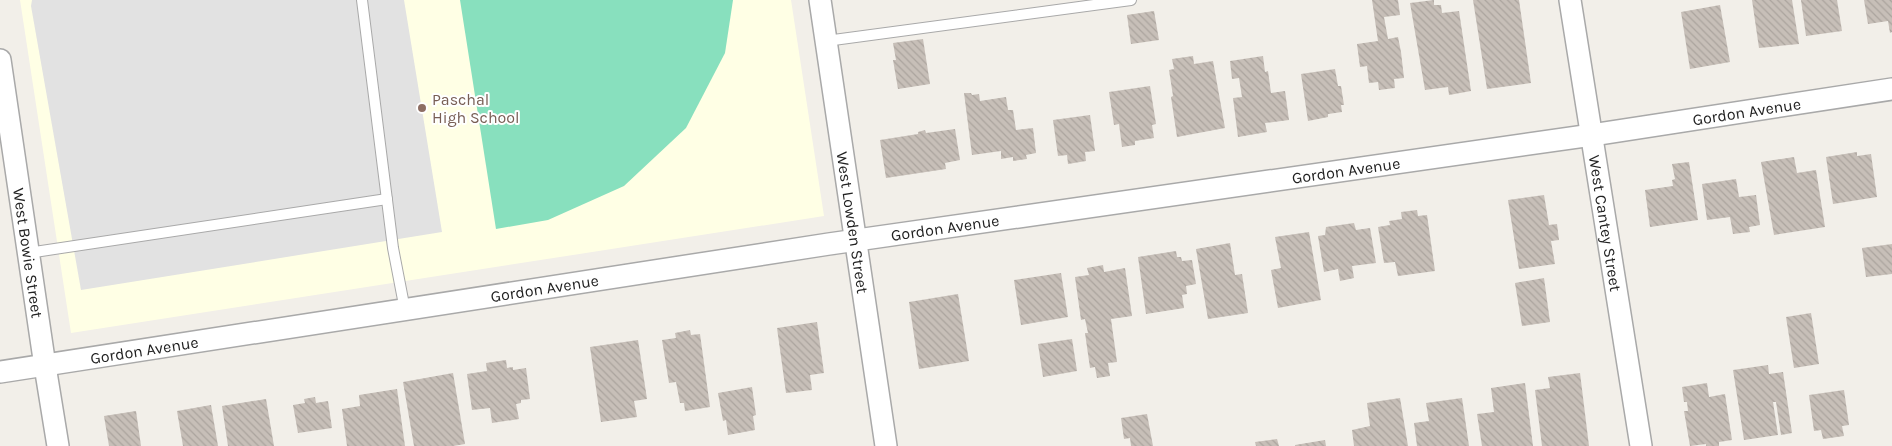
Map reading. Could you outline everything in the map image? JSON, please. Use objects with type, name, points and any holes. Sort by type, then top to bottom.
[{"type":"street","name":"West Lowden Street","points":[[820,0],[886,446]]},
{"type":"street","name":"West Cantey Street","points":[[1570,0],[1641,446]]},
{"type":"street","name":"West Bowie Street","points":[[0,60],[58,446]]},
{"type":"street","name":"Gordon Avenue","points":[[0,372],[856,240],[1592,136],[1892,89]]},
{"type":"lane","points":[[362,0],[393,248],[405,310]]},
{"type":"lane","points":[[826,40],[1131,0]]},
{"type":"lane","points":[[28,253],[387,199]]},
{"type":"shaded area","name":"Paschal High School","points":[[20,0],[791,0],[824,216],[71,333]]},
{"type":"shaded area","points":[[32,0],[404,0],[442,232],[81,290],[31,6]]},
{"type":"green space","points":[[460,0],[733,0],[725,53],[686,128],[624,186],[548,220],[496,229]]},
{"type":"building","points":[[1372,0],[1398,0],[1400,15],[1384,17],[1388,39],[1398,37],[1401,52],[1404,78],[1394,79],[1395,88],[1379,90],[1378,82],[1369,83],[1367,66],[1360,67],[1357,44],[1378,41]]},
{"type":"building","points":[[1434,0],[1434,5],[1441,5],[1442,13],[1459,11],[1471,91],[1449,95],[1448,87],[1425,90],[1410,3]]},
{"type":"building","points":[[1473,0],[1519,0],[1531,83],[1487,89]]},
{"type":"building","points":[[1752,0],[1792,0],[1799,44],[1759,48]]},
{"type":"building","points":[[1801,0],[1837,0],[1842,31],[1806,36]]},
{"type":"building","points":[[1864,0],[1892,0],[1892,32],[1890,33],[1888,21],[1868,24]]},
{"type":"building","points":[[1720,5],[1730,62],[1690,69],[1681,12]]},
{"type":"building","points":[[1154,11],[1159,40],[1131,44],[1127,15]]},
{"type":"building","points":[[923,39],[930,84],[898,89],[893,60],[896,60],[893,43]]},
{"type":"building","points":[[1193,56],[1194,64],[1213,61],[1225,128],[1177,137],[1169,70],[1174,69],[1172,59]]},
{"type":"building","points":[[1263,56],[1265,72],[1268,71],[1271,93],[1285,91],[1289,120],[1265,123],[1267,132],[1238,137],[1233,98],[1242,97],[1239,78],[1232,79],[1230,61]]},
{"type":"building","points":[[1335,69],[1338,86],[1341,86],[1344,105],[1341,105],[1342,112],[1328,114],[1328,117],[1308,121],[1301,74]]},
{"type":"building","points":[[1150,86],[1156,124],[1152,125],[1154,138],[1135,141],[1135,145],[1122,147],[1119,124],[1114,125],[1109,92]]},
{"type":"building","points":[[964,93],[979,94],[980,101],[1006,97],[1008,110],[1013,110],[1016,130],[1033,128],[1036,153],[1026,155],[1027,159],[1013,161],[1013,157],[1001,159],[1001,151],[972,155]]},
{"type":"building","points":[[1090,115],[1095,151],[1085,152],[1086,161],[1068,164],[1067,155],[1058,156],[1053,120]]},
{"type":"building","points":[[955,129],[960,160],[945,163],[946,169],[886,178],[880,140],[918,134],[918,132],[925,130],[926,133]]},
{"type":"building","points":[[1857,152],[1857,156],[1871,154],[1877,197],[1833,204],[1826,157]]},
{"type":"building","points":[[1794,157],[1797,173],[1816,170],[1825,227],[1774,235],[1761,162]]},
{"type":"building","points":[[1689,162],[1698,220],[1650,227],[1645,190],[1673,186],[1672,180],[1675,179],[1672,164]]},
{"type":"building","points":[[1736,179],[1739,197],[1756,195],[1760,225],[1749,227],[1750,232],[1733,234],[1730,217],[1707,220],[1702,184]]},
{"type":"building","points":[[1544,195],[1549,225],[1557,224],[1559,240],[1551,241],[1555,264],[1519,269],[1508,200]]},
{"type":"building","points":[[1417,210],[1418,216],[1427,215],[1435,271],[1398,276],[1395,262],[1384,263],[1378,227],[1390,225],[1389,221],[1402,219],[1401,212]]},
{"type":"building","points":[[1354,223],[1356,230],[1370,228],[1376,263],[1352,266],[1354,278],[1340,281],[1338,269],[1324,272],[1318,236],[1325,235],[1326,227]]},
{"type":"building","points":[[1309,232],[1321,300],[1278,308],[1271,270],[1281,268],[1275,237]]},
{"type":"building","points":[[1230,243],[1235,275],[1242,274],[1248,313],[1208,319],[1196,249]]},
{"type":"building","points":[[1892,244],[1892,274],[1866,277],[1862,248]]},
{"type":"building","points":[[1176,251],[1177,257],[1181,257],[1182,261],[1192,260],[1196,284],[1186,286],[1187,294],[1182,295],[1184,308],[1146,314],[1138,257]]},
{"type":"building","points":[[1103,265],[1104,272],[1125,268],[1132,316],[1111,319],[1117,362],[1108,363],[1110,376],[1097,378],[1095,367],[1090,368],[1085,333],[1088,333],[1085,319],[1081,320],[1075,277],[1089,275],[1087,268]]},
{"type":"building","points":[[1061,273],[1068,317],[1021,325],[1014,280]]},
{"type":"building","points":[[1544,278],[1550,322],[1522,326],[1515,283]]},
{"type":"building","points":[[958,294],[969,361],[919,369],[909,302]]},
{"type":"building","points":[[1811,313],[1819,364],[1794,368],[1786,317]]},
{"type":"building","points":[[817,322],[824,373],[810,375],[812,390],[786,393],[777,328]]},
{"type":"building","points":[[690,330],[691,335],[700,334],[710,407],[685,411],[684,403],[680,403],[676,382],[669,383],[662,340],[676,338],[675,333]]},
{"type":"building","points":[[1072,339],[1077,371],[1043,377],[1038,344]]},
{"type":"building","points":[[638,340],[647,399],[634,401],[637,417],[601,422],[590,347]]},
{"type":"building","points":[[506,360],[507,368],[513,367],[513,370],[526,368],[530,399],[521,400],[521,403],[516,404],[519,419],[492,423],[490,408],[472,410],[467,374],[487,371],[486,363]]},
{"type":"building","points":[[1768,365],[1769,374],[1783,372],[1792,433],[1781,435],[1776,402],[1773,402],[1778,435],[1744,440],[1733,370]]},
{"type":"building","points":[[453,373],[465,444],[453,446],[414,446],[403,382]]},
{"type":"building","points":[[1580,373],[1589,446],[1542,446],[1535,390],[1550,388],[1548,377]]},
{"type":"building","points":[[1525,383],[1533,446],[1482,446],[1477,414],[1494,412],[1491,388]]},
{"type":"building","points":[[1707,383],[1709,397],[1725,394],[1732,440],[1719,442],[1719,446],[1706,446],[1706,444],[1690,446],[1684,411],[1688,411],[1687,402],[1684,402],[1682,387]]},
{"type":"building","points":[[752,387],[756,415],[753,416],[755,430],[728,435],[726,420],[723,421],[718,393]]},
{"type":"building","points":[[397,389],[405,446],[347,446],[342,409],[360,406],[359,395]]},
{"type":"building","points":[[1844,390],[1849,425],[1842,426],[1844,436],[1823,439],[1821,430],[1814,431],[1809,395]]},
{"type":"building","points":[[315,397],[316,403],[328,401],[332,428],[298,433],[293,405],[305,403],[304,399]]},
{"type":"building","points":[[1400,398],[1408,446],[1354,446],[1352,430],[1370,426],[1367,403]]},
{"type":"building","points":[[1462,398],[1469,446],[1417,446],[1414,423],[1429,421],[1426,403]]},
{"type":"building","points":[[266,399],[274,446],[228,446],[222,406]]},
{"type":"building","points":[[211,405],[218,446],[183,446],[177,411]]},
{"type":"building","points":[[136,411],[141,446],[109,446],[104,416]]},
{"type":"building","points":[[1147,414],[1153,446],[1131,446],[1130,438],[1124,439],[1121,418]]},
{"type":"building","points":[[1277,439],[1279,446],[1256,446],[1255,442]]},
{"type":"building","points":[[1325,440],[1326,446],[1295,446],[1295,445]]},
{"type":"place","name":"Paschal High School","points":[[422,108]]}]
